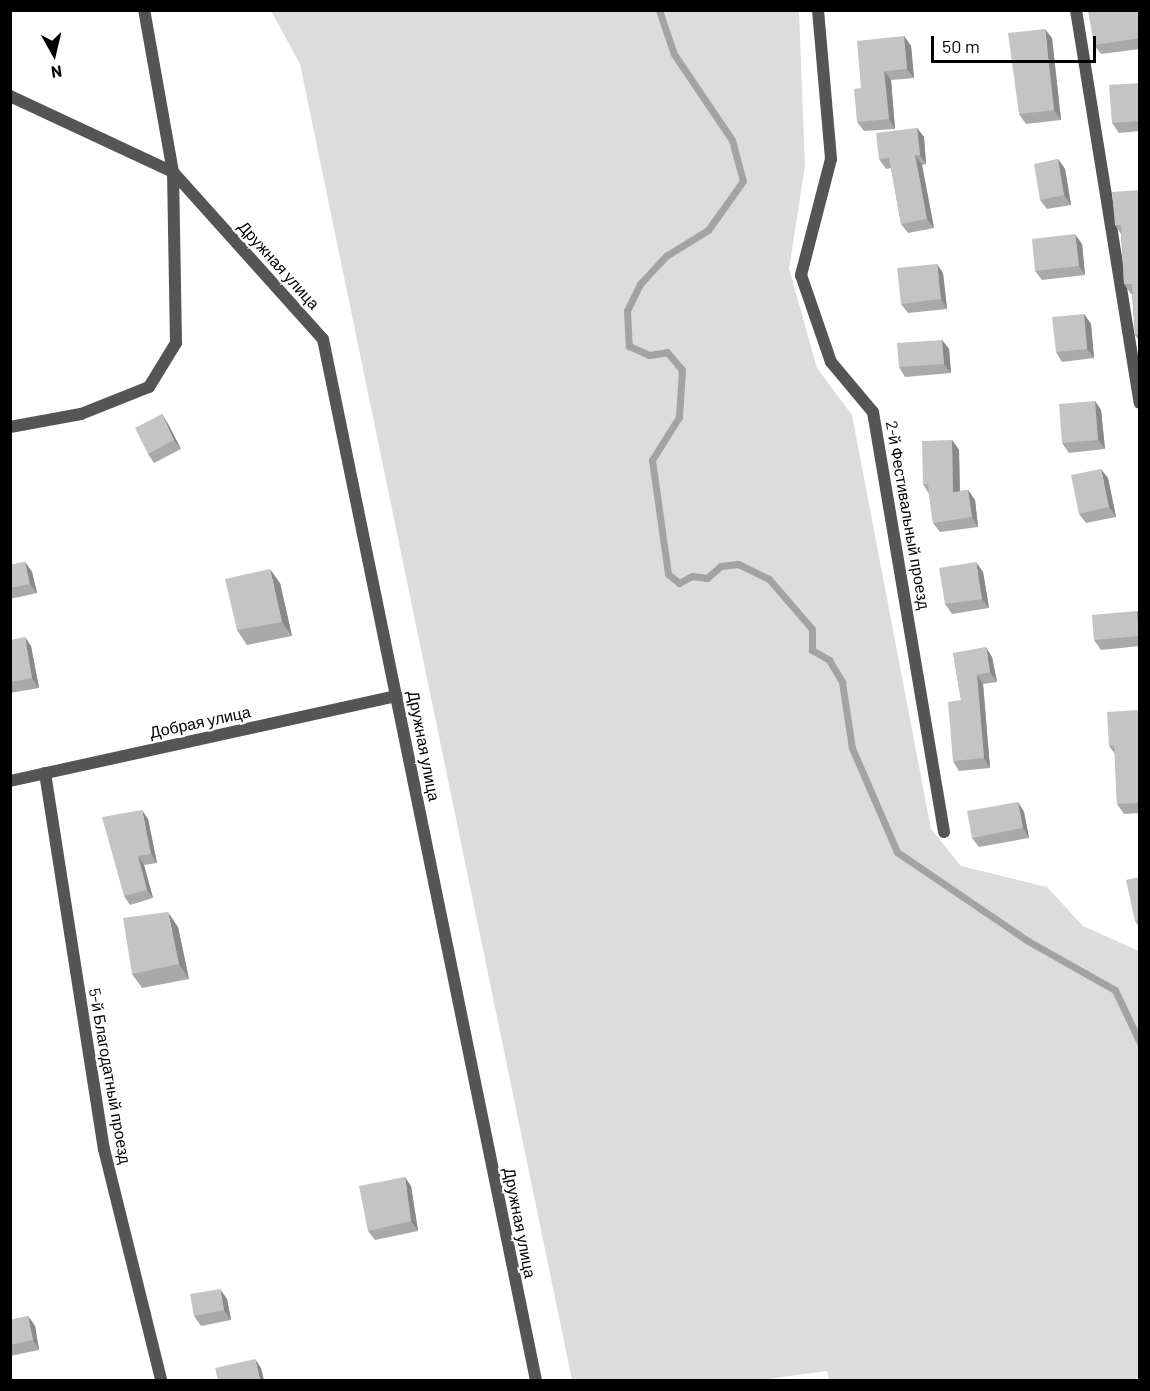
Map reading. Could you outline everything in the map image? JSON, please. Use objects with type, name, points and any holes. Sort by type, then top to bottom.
[{"type":"street","points":[[10,428],[81,414],[149,387],[176,343],[173,172],[144,10]]},
{"type":"street","name":"2-й Фестивальный проезд","points":[[818,10],[831,159],[801,275],[831,362],[873,412],[944,832]]},
{"type":"street","points":[[1076,10],[1140,403]]},
{"type":"street","points":[[10,96],[173,172]]},
{"type":"street","name":"Дружная улица","points":[[173,172],[323,339],[536,1380]]},
{"type":"street","name":"Добрая улица","points":[[10,781],[397,696]]},
{"type":"street","name":"5-й Благодатный проезд","points":[[45,773],[104,1149],[161,1380]]},
{"type":"shaded area","points":[[271,11],[799,11],[805,166],[789,269],[817,368],[852,415],[931,829],[961,866],[1047,887],[1083,926],[1139,951],[1139,1380],[829,1380],[827,1371],[761,1380],[572,1380],[300,64]]},
{"type":"building","points":[[1088,10],[1140,10],[1140,38],[1094,45]]},
{"type":"building","points":[[1045,29],[1054,110],[1019,114],[1008,33]]},
{"type":"building","points":[[904,36],[907,69],[884,71],[889,119],[857,122],[854,89],[861,88],[857,41]]},
{"type":"building","points":[[1140,83],[1140,121],[1112,123],[1109,85]]},
{"type":"building","points":[[917,128],[920,155],[915,155],[927,219],[901,224],[889,158],[879,159],[876,133]]},
{"type":"building","points":[[1058,159],[1064,195],[1040,200],[1034,164]]},
{"type":"building","points":[[1140,190],[1140,334],[1135,335],[1132,284],[1124,284],[1121,225],[1115,225],[1112,192]]},
{"type":"building","points":[[1075,234],[1079,266],[1035,271],[1032,239]]},
{"type":"building","points":[[937,264],[941,299],[901,304],[897,268]]},
{"type":"building","points":[[1084,314],[1087,349],[1056,352],[1052,317]]},
{"type":"building","points":[[942,340],[944,364],[899,367],[897,343]]},
{"type":"building","points":[[1095,401],[1098,440],[1062,443],[1059,404]]},
{"type":"building","points":[[162,414],[174,440],[148,454],[135,428]]},
{"type":"building","points":[[952,440],[953,492],[968,490],[972,517],[933,523],[928,484],[923,484],[922,441]]},
{"type":"building","points":[[1101,469],[1109,507],[1079,514],[1071,475]]},
{"type":"building","points":[[25,562],[30,584],[10,588],[10,565]]},
{"type":"building","points":[[976,562],[982,599],[945,604],[939,568]]},
{"type":"building","points":[[270,569],[282,622],[237,630],[225,579]]},
{"type":"building","points":[[1137,611],[1139,636],[1094,640],[1092,615]]},
{"type":"building","points":[[25,637],[32,678],[10,682],[10,640]]},
{"type":"building","points":[[986,647],[990,672],[977,675],[984,758],[953,761],[948,702],[961,700],[953,653]]},
{"type":"building","points":[[1140,710],[1140,803],[1117,804],[1114,746],[1109,746],[1107,712]]},
{"type":"building","points":[[1018,802],[1023,828],[972,838],[967,811]]},
{"type":"building","points":[[142,810],[151,854],[138,856],[147,890],[124,896],[102,817]]},
{"type":"building","points":[[1140,877],[1140,920],[1135,921],[1126,880]]},
{"type":"building","points":[[168,912],[179,964],[132,974],[123,918]]},
{"type":"building","points":[[405,1177],[411,1221],[368,1231],[359,1186]]},
{"type":"building","points":[[220,1289],[224,1310],[194,1316],[190,1294]]},
{"type":"building","points":[[28,1316],[33,1340],[10,1345],[10,1320]]},
{"type":"building","points":[[255,1359],[260,1380],[218,1380],[215,1368]]},
{"type":"waterway","points":[[659,10],[674,54],[732,140],[743,181],[708,230],[666,256],[640,284],[627,311],[629,346],[649,355],[667,352],[682,370],[679,417],[652,460],[668,574],[679,583],[692,576],[707,578],[721,566],[738,564],[769,579],[812,629],[812,650],[829,660],[842,682],[852,748],[897,852],[1028,941],[1115,990],[1140,1043]]}]
